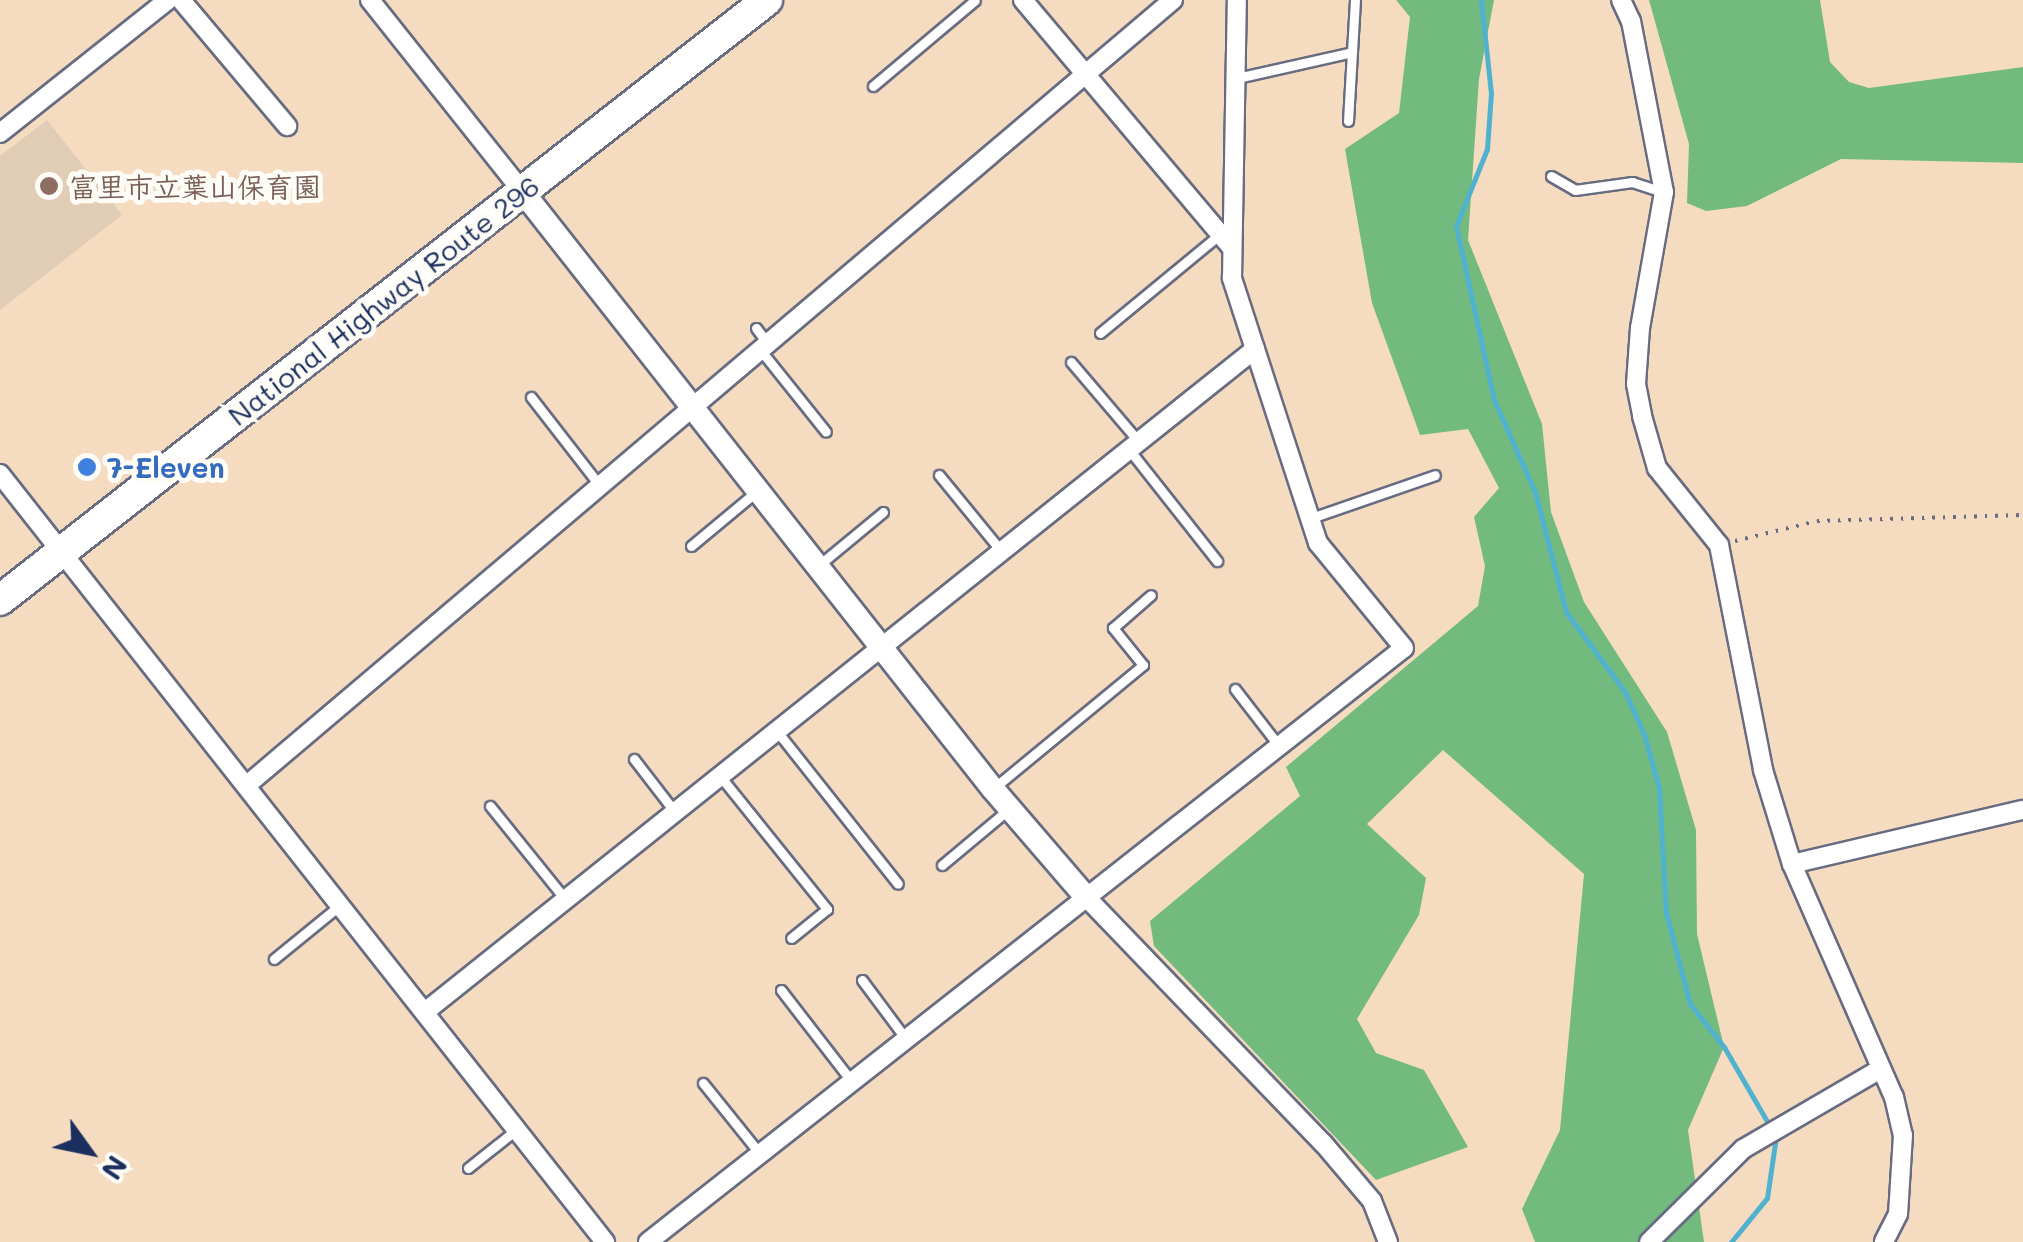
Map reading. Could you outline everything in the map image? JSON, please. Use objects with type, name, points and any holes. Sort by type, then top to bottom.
[{"type":"highway","name":"National Highway Route 296","points":[[0,600],[766,0]]},
{"type":"street","points":[[0,134],[168,0]]},
{"type":"street","points":[[181,0],[286,126]]},
{"type":"street","points":[[370,0],[993,789],[1086,897],[1324,1143],[1372,1202],[1388,1242]]},
{"type":"street","points":[[1022,0],[1225,240]]},
{"type":"street","points":[[247,785],[766,349],[1172,0]]},
{"type":"street","points":[[648,1242],[1404,648],[1318,543],[1232,278],[1225,240],[1237,78],[1237,0]]},
{"type":"street","points":[[1621,0],[1631,20],[1664,192],[1636,384],[1657,468],[1719,545],[1763,770],[1792,864],[1903,1136],[1898,1214],[1884,1242]]},
{"type":"street","points":[[426,1012],[1255,349]]},
{"type":"street","points":[[0,474],[605,1242]]},
{"type":"street","points":[[1792,864],[2023,810]]},
{"type":"street","points":[[1649,1242],[1743,1149],[1879,1070]]},
{"type":"lane","points":[[873,86],[975,0]]},
{"type":"lane","points":[[1348,121],[1355,0]]},
{"type":"lane","points":[[1237,78],[1352,52]]},
{"type":"lane","points":[[1551,176],[1575,190],[1632,182],[1664,192]]},
{"type":"lane","points":[[1100,333],[1225,240]]},
{"type":"lane","points":[[756,328],[766,349],[826,432]]},
{"type":"lane","points":[[1071,362],[1217,561]]},
{"type":"lane","points":[[531,398],[600,486]]},
{"type":"lane","points":[[1309,519],[1436,475]]},
{"type":"lane","points":[[939,476],[1002,552]]},
{"type":"lane","points":[[691,546],[757,492]]},
{"type":"lane","points":[[817,567],[883,512]]},
{"type":"lane","points":[[993,789],[1143,665],[1113,628],[1151,595]]},
{"type":"lane","points":[[1235,689],[1280,746]]},
{"type":"lane","points":[[776,730],[898,884]]},
{"type":"lane","points":[[634,759],[674,810]]},
{"type":"lane","points":[[719,774],[827,909],[791,938]]},
{"type":"lane","points":[[490,806],[565,899]]},
{"type":"lane","points":[[942,865],[1010,808]]},
{"type":"lane","points":[[274,959],[341,904]]},
{"type":"lane","points":[[862,980],[906,1039]]},
{"type":"lane","points":[[781,990],[852,1082]]},
{"type":"lane","points":[[703,1083],[760,1154]]},
{"type":"lane","points":[[468,1168],[517,1129]]},
{"type":"path","points":[[1719,545],[1817,521],[2023,515]]},
{"type":"shaded area","name":"富里市立葉山保育園","points":[[47,120],[122,215],[0,310],[0,156]]},
{"type":"green space","points":[[1396,0],[1494,0],[1479,79],[1468,240],[1542,424],[1551,512],[1584,602],[1667,732],[1696,830],[1697,934],[1724,1047],[1688,1130],[1704,1242],[1535,1242],[1522,1209],[1560,1130],[1584,874],[1443,750],[1367,824],[1426,878],[1419,915],[1357,1019],[1376,1053],[1424,1070],[1468,1147],[1376,1180],[1154,946],[1150,921],[1300,796],[1286,767],[1478,606],[1485,566],[1474,517],[1499,488],[1468,429],[1420,435],[1372,303],[1345,149],[1399,113],[1410,17]]},
{"type":"green space","points":[[1649,0],[1820,0],[1830,62],[1849,82],[1869,88],[2023,67],[2023,163],[1841,159],[1747,206],[1706,211],[1687,203],[1689,144]]},
{"type":"waterway","points":[[1481,0],[1491,93],[1487,149],[1456,226],[1494,400],[1535,492],[1566,612],[1625,692],[1644,734],[1659,788],[1666,913],[1690,1004],[1724,1047],[1768,1123]]},
{"type":"waterway","points":[[1731,1242],[1767,1198],[1776,1136]]},
{"type":"place","name":"富里市立葉山保育園","points":[[49,186]]},
{"type":"place","name":"7-Eleven","points":[[87,467]]}]
